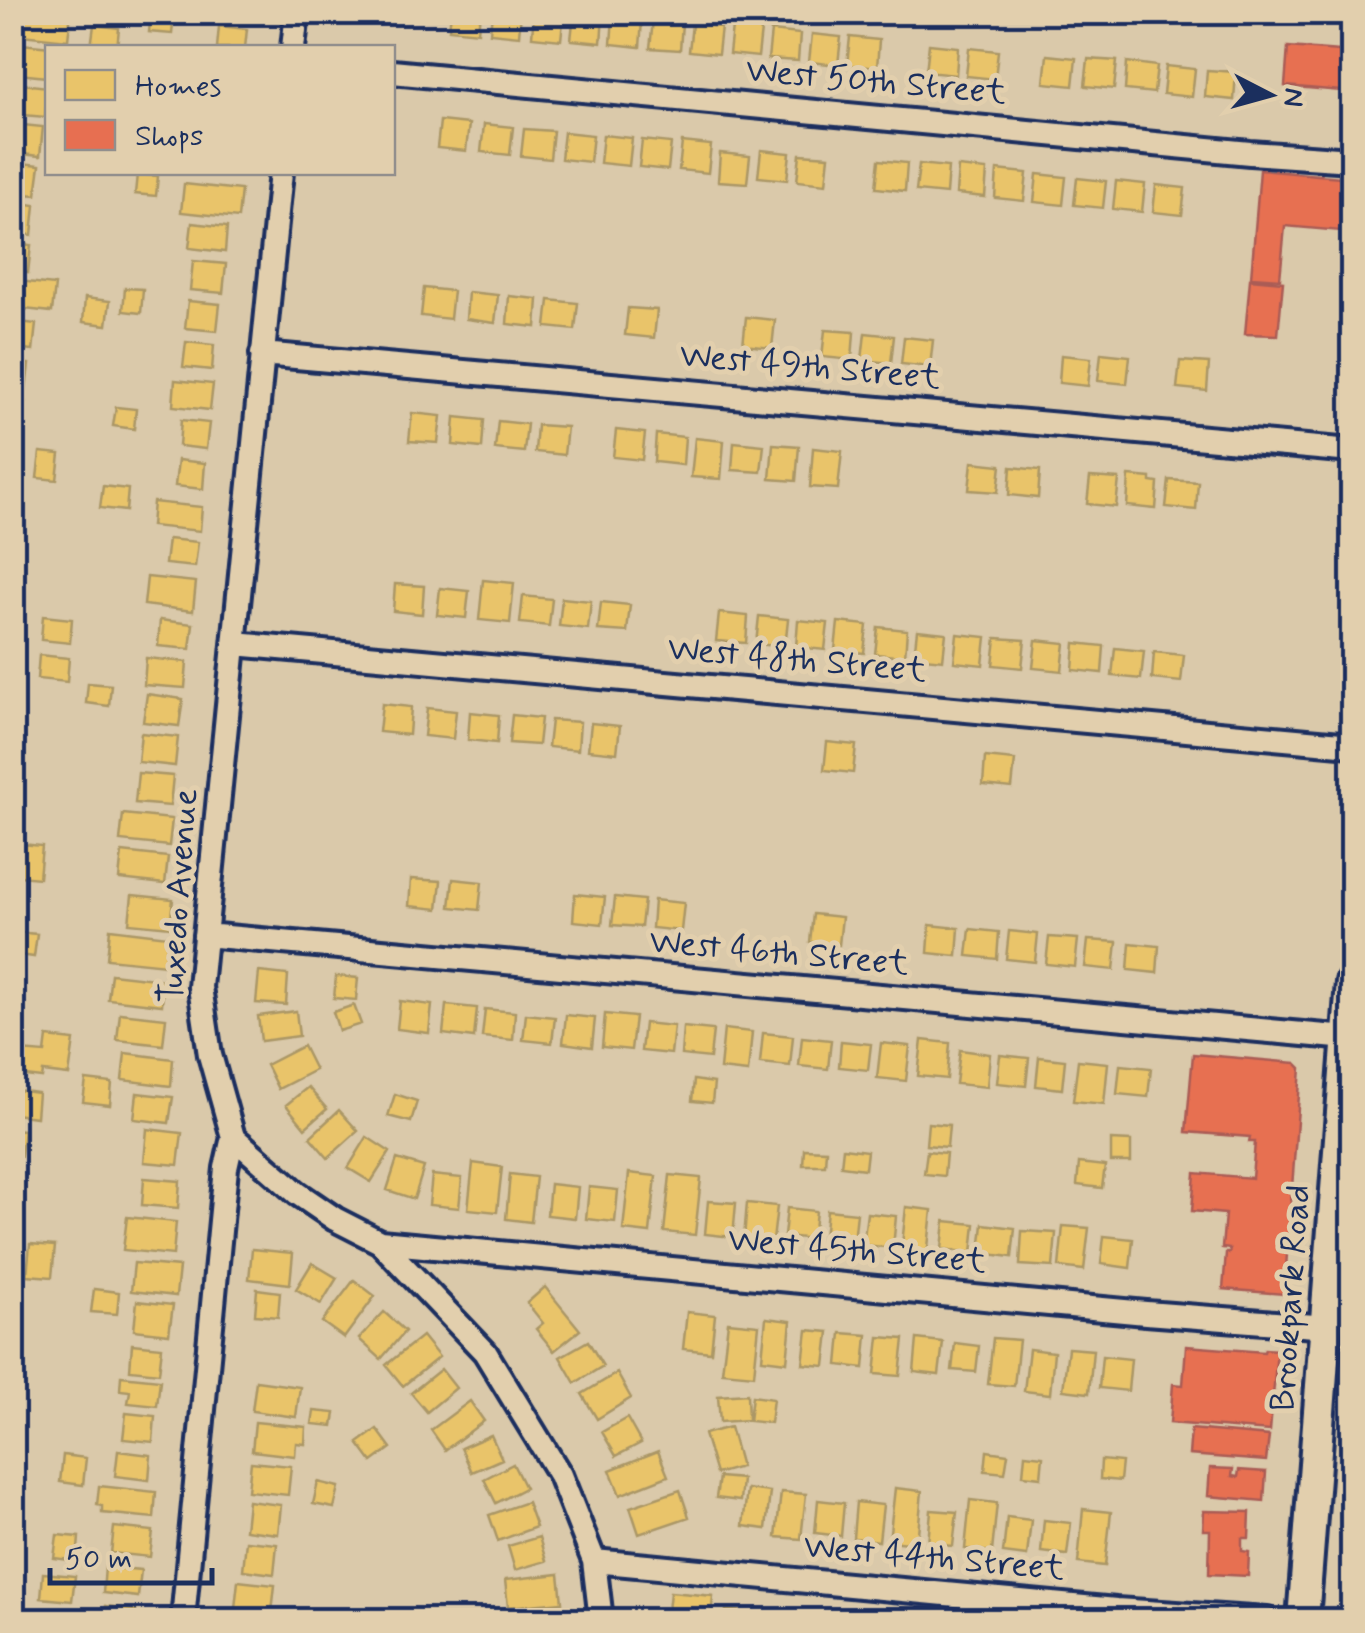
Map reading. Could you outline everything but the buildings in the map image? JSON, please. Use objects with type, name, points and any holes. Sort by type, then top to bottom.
[{"type":"main road","name":"Brookpark Road","points":[[1304,1620],[1352,982]]},
{"type":"street","points":[[293,45],[296,12]]},
{"type":"street","name":"West 50th Street","points":[[395,72],[1352,160]]},
{"type":"street","name":"Tuxedo Avenue","points":[[182,1620],[226,1168],[233,1138],[207,1038],[200,987],[281,175]]},
{"type":"street","name":"West 49th Street","points":[[262,354],[1352,450]]},
{"type":"street","name":"West 48th Street","points":[[235,644],[1352,744]]},
{"type":"street","name":"West 46th Street","points":[[205,935],[1348,1038]]},
{"type":"street","points":[[233,1138],[297,1194],[380,1242],[485,1352],[560,1474],[594,1561],[601,1620]]},
{"type":"street","name":"West 45th Street","points":[[380,1242],[1328,1328]]},
{"type":"street","name":"West 44th Street","points":[[594,1561],[1267,1620]]}]
